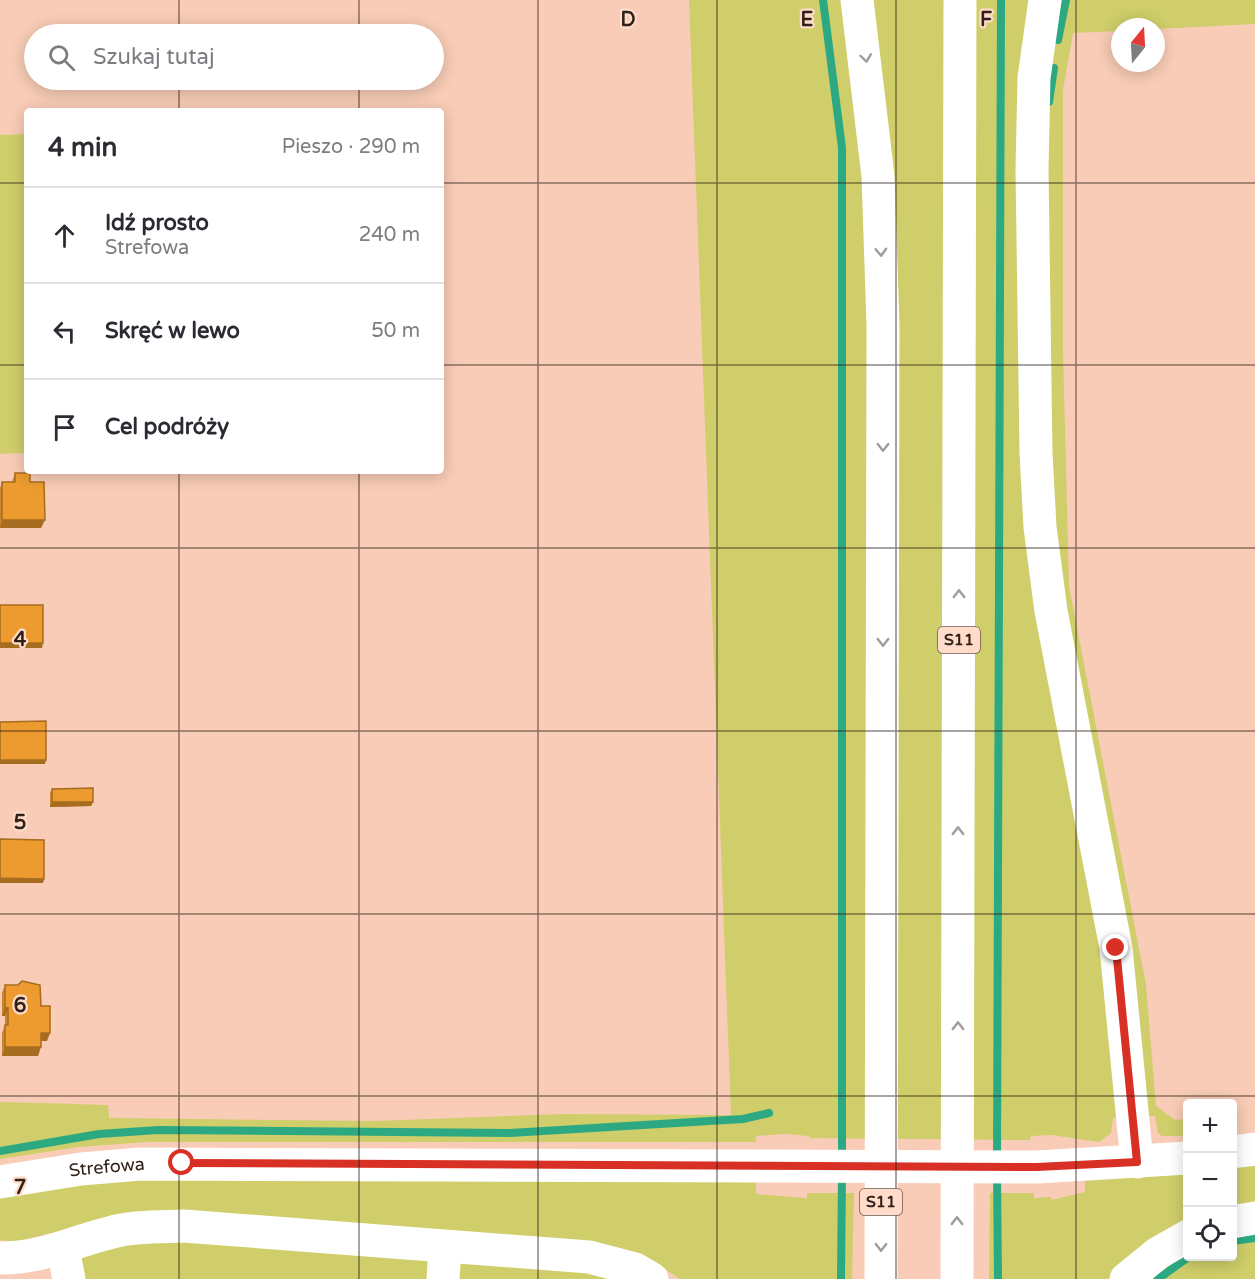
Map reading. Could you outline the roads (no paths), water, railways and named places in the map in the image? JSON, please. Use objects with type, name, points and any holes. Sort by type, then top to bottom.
[{"type":"main road","name":"S11","points":[[857,0],[878,176],[883,325],[881,1279]]},
{"type":"main road","name":"S11","points":[[957,1279],[960,0]]},
{"type":"main road","points":[[1045,0],[1034,78],[1032,169],[1036,453],[1040,527],[1051,611],[1116,948],[1137,1162]]},
{"type":"main road","points":[[1237,1151],[1255,1149]]},
{"type":"main road","name":"Strefowa","points":[[0,1182],[81,1169],[151,1164],[1037,1167],[1183,1158]]},
{"type":"main road","points":[[1237,1221],[1255,1218]]},
{"type":"main road","points":[[0,1258],[27,1257],[66,1264],[110,1233],[142,1228],[184,1226],[589,1257],[635,1269],[652,1279]]},
{"type":"main road","points":[[1126,1279],[1158,1252],[1183,1239]]},
{"type":"main road","points":[[443,1279],[445,1247]]},
{"type":"waterway","points":[[823,0],[842,148],[842,1159]]},
{"type":"waterway","points":[[997,1161],[1001,0]]},
{"type":"waterway","points":[[1058,40],[1066,0]]},
{"type":"waterway","points":[[1049,102],[1054,68]]},
{"type":"waterway","points":[[0,1151],[99,1134],[158,1130],[510,1133],[743,1119],[769,1113]]},
{"type":"waterway","points":[[841,1279],[842,1172]]},
{"type":"waterway","points":[[997,1173],[998,1279]]},
{"type":"waterway","points":[[1237,1240],[1255,1238]]},
{"type":"waterway","points":[[1158,1279],[1183,1261]]}]
